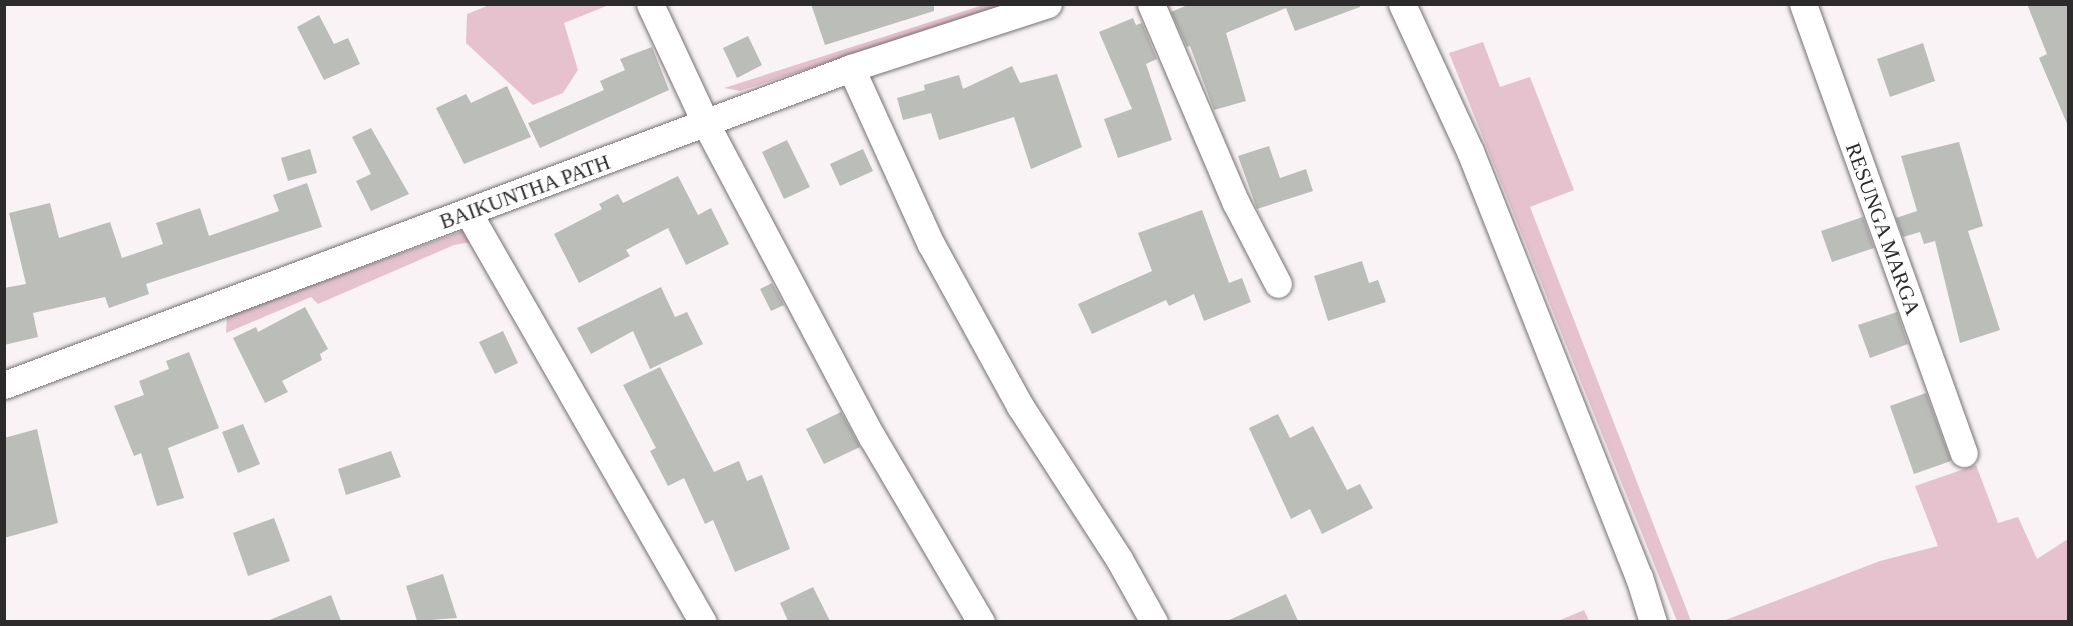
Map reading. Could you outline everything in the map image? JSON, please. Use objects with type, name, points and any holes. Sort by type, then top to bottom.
[{"type":"street","points":[[650,4],[706,124],[872,437],[981,621]]},
{"type":"street","name":"BAIKUNTHA PATH","points":[[4,385],[468,214],[851,68],[1048,4]]},
{"type":"street","points":[[1151,4],[1236,203],[1278,284]]},
{"type":"street","points":[[1402,4],[1470,151],[1639,577],[1653,621]]},
{"type":"street","name":"RESUNGA MARGA","points":[[1803,4],[1964,453]]},
{"type":"street","points":[[851,68],[936,254],[1020,406],[1119,559],[1154,621]]},
{"type":"street","points":[[468,214],[703,621]]},
{"type":"shaded area","points":[[492,4],[609,5],[564,23],[578,70],[563,93],[533,105],[466,43],[467,14]]},
{"type":"shaded area","points":[[983,5],[1003,5],[740,91],[724,88]]},
{"type":"shaded area","points":[[1483,42],[1500,87],[1530,77],[1574,190],[1530,207],[1691,621],[1677,621],[1449,53]]},
{"type":"shaded area","points":[[471,228],[477,241],[454,245],[318,304],[311,297],[226,333],[227,316]]},
{"type":"shaded area","points":[[1976,465],[1998,523],[2018,517],[2037,559],[2068,539],[2068,621],[1723,621],[1880,561],[1938,546],[1915,486]]},
{"type":"shaded area","points":[[1584,610],[1589,621],[1558,621]]},
{"type":"building","points":[[811,4],[934,4],[934,11],[825,45]]},
{"type":"building","points":[[1190,4],[1359,4],[1360,7],[1295,31],[1286,8],[1226,33],[1246,101],[1214,110],[1190,46],[1187,47],[1171,12]]},
{"type":"building","points":[[2027,4],[2068,4],[2068,126],[2039,58],[2047,54]]},
{"type":"building","points":[[319,15],[334,44],[348,38],[360,64],[324,80],[297,27]]},
{"type":"building","points":[[1133,18],[1136,25],[1142,23],[1157,59],[1146,64],[1172,140],[1118,158],[1104,119],[1132,109],[1099,32]]},
{"type":"building","points":[[748,36],[762,65],[737,78],[723,48]]},
{"type":"building","points":[[1923,43],[1935,81],[1890,97],[1877,59]]},
{"type":"building","points":[[652,47],[669,90],[540,148],[528,123],[604,90],[600,81],[625,70],[620,59]]},
{"type":"building","points":[[1012,66],[1020,83],[1057,74],[1082,147],[1031,169],[1014,117],[939,140],[931,113],[903,120],[897,98],[925,90],[924,85],[959,75],[963,89]]},
{"type":"building","points":[[507,86],[531,137],[464,164],[436,108],[466,94],[471,103]]},
{"type":"building","points":[[371,128],[409,194],[371,211],[356,181],[371,174],[352,137]]},
{"type":"building","points":[[787,140],[810,187],[784,199],[762,152]]},
{"type":"building","points":[[1959,142],[1983,226],[1968,231],[2000,330],[1960,343],[1935,241],[1924,244],[1920,232],[1903,237],[1896,218],[1917,211],[1901,156]]},
{"type":"building","points":[[1269,146],[1280,178],[1306,169],[1313,191],[1257,209],[1238,156]]},
{"type":"building","points":[[310,149],[317,173],[288,181],[281,158]]},
{"type":"building","points":[[863,149],[873,171],[840,186],[830,164]]},
{"type":"building","points":[[678,176],[698,215],[711,208],[729,244],[686,265],[668,228],[626,250],[630,256],[579,283],[554,234],[602,209],[599,204],[618,194],[623,203]]},
{"type":"building","points":[[307,183],[322,227],[146,284],[149,294],[109,308],[105,297],[33,313],[38,337],[4,345],[4,288],[26,284],[9,213],[50,203],[59,238],[110,222],[122,258],[163,244],[156,223],[200,208],[209,236],[279,211],[273,195]]},
{"type":"building","points":[[1202,210],[1229,283],[1242,278],[1251,302],[1204,321],[1194,294],[1169,306],[1166,300],[1092,334],[1078,304],[1152,271],[1138,233]]},
{"type":"building","points":[[1863,217],[1874,248],[1832,262],[1821,231]]},
{"type":"building","points":[[1362,261],[1369,283],[1378,280],[1386,302],[1328,321],[1314,276]]},
{"type":"building","points":[[772,283],[784,305],[771,311],[760,289]]},
{"type":"building","points":[[661,287],[675,317],[687,312],[703,344],[650,369],[633,331],[591,354],[577,328]]},
{"type":"building","points":[[305,307],[328,349],[320,354],[322,360],[282,381],[288,392],[265,403],[233,338],[256,327],[258,332]]},
{"type":"building","points":[[1897,312],[1908,344],[1870,358],[1858,325]]},
{"type":"building","points":[[503,331],[518,363],[495,374],[479,342]]},
{"type":"building","points":[[189,352],[219,428],[168,448],[184,498],[157,506],[141,453],[134,456],[114,406],[144,395],[139,381],[169,369],[166,361]]},
{"type":"building","points":[[660,367],[714,472],[739,461],[747,481],[762,475],[790,549],[735,572],[713,520],[705,524],[684,478],[668,486],[650,451],[656,448],[623,385]]},
{"type":"building","points":[[1926,393],[1951,461],[1914,474],[1890,406]]},
{"type":"building","points":[[841,412],[860,447],[824,464],[806,429]]},
{"type":"building","points":[[1278,414],[1290,438],[1313,426],[1347,490],[1360,484],[1373,508],[1322,534],[1310,509],[1291,519],[1249,428]]},
{"type":"building","points":[[243,424],[260,464],[238,473],[222,432]]},
{"type":"building","points":[[37,429],[58,523],[4,538],[4,438]]},
{"type":"building","points":[[391,451],[401,477],[346,495],[338,469]]},
{"type":"building","points":[[274,518],[290,561],[248,576],[233,533]]},
{"type":"building","points":[[443,574],[457,618],[417,621],[406,586]]},
{"type":"building","points":[[813,587],[830,621],[788,621],[780,603]]},
{"type":"building","points":[[1286,594],[1298,621],[1227,621]]},
{"type":"building","points":[[331,595],[341,621],[267,621]]}]
